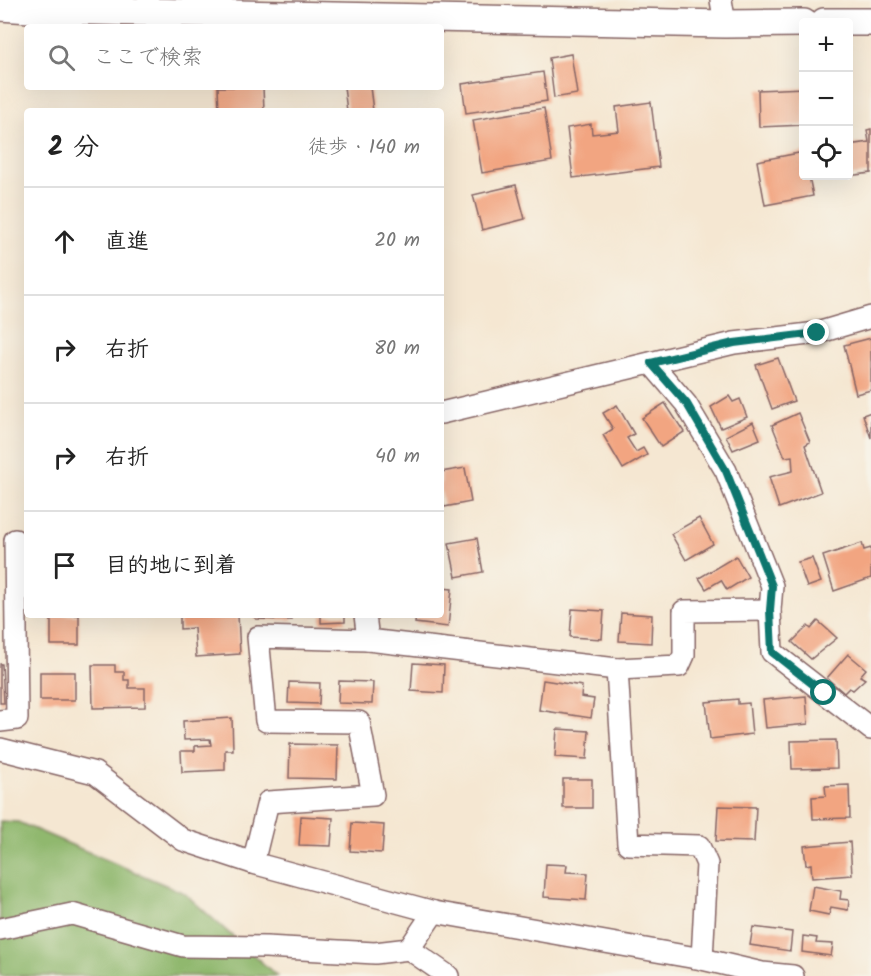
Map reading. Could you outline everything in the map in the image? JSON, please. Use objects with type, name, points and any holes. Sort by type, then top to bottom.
[{"type":"street","points":[[0,7],[69,11],[723,12],[799,22]]},
{"type":"street","points":[[853,22],[871,22]]},
{"type":"street","points":[[444,412],[734,343],[817,333],[871,317]]},
{"type":"street","points":[[651,363],[687,404],[726,471],[772,586],[770,610],[772,652],[871,729]]},
{"type":"street","points":[[0,721],[17,719],[14,540]]},
{"type":"street","points":[[253,863],[268,802],[373,795],[359,722],[266,721],[258,637],[368,640],[617,669],[679,666],[684,655],[684,611],[770,610]]},
{"type":"street","points":[[365,618],[368,640]]},
{"type":"street","points":[[617,669],[628,844],[699,846],[707,864],[702,959]]},
{"type":"street","points":[[0,749],[95,773],[183,840],[253,863],[434,912],[702,959],[762,973],[793,976]]},
{"type":"street","points":[[409,949],[434,912]]},
{"type":"street","points":[[0,929],[72,914],[183,946],[266,947],[375,953],[409,949],[448,976]]},
{"type":"green space","points":[[0,821],[18,822],[184,893],[277,976],[0,976]]},
{"type":"building","points":[[571,54],[577,94],[554,98],[549,58]]},
{"type":"building","points":[[543,72],[547,101],[466,113],[462,84]]},
{"type":"building","points":[[799,88],[799,125],[759,127],[758,90]]},
{"type":"building","points":[[218,90],[263,90],[264,108],[219,108]]},
{"type":"building","points":[[344,90],[370,90],[373,108],[347,108]]},
{"type":"building","points":[[651,102],[659,167],[573,178],[567,128],[591,124],[592,134],[619,131],[616,107]]},
{"type":"building","points":[[544,108],[552,161],[482,173],[473,120]]},
{"type":"building","points":[[871,129],[871,173],[853,175],[853,144],[869,142],[867,130]]},
{"type":"building","points":[[799,153],[799,180],[810,180],[813,196],[765,205],[757,161]]},
{"type":"building","points":[[516,185],[525,219],[482,230],[473,195]]},
{"type":"building","points":[[871,338],[871,390],[856,394],[844,345]]},
{"type":"building","points":[[778,358],[794,401],[772,409],[756,365]]},
{"type":"building","points":[[729,396],[733,402],[740,399],[747,417],[721,428],[711,407]]},
{"type":"building","points":[[665,403],[684,432],[661,447],[642,418]]},
{"type":"building","points":[[617,405],[634,434],[627,438],[636,452],[643,448],[647,455],[623,469],[603,435],[613,429],[603,413]]},
{"type":"building","points":[[871,412],[871,438],[863,415]]},
{"type":"building","points":[[798,413],[810,442],[805,445],[821,492],[779,508],[769,477],[793,471],[792,456],[785,457],[772,425]]},
{"type":"building","points":[[753,422],[760,439],[733,450],[726,436]]},
{"type":"building","points":[[465,468],[471,502],[444,507],[444,472]]},
{"type":"building","points":[[699,518],[713,544],[686,560],[671,534]]},
{"type":"building","points":[[477,538],[483,572],[456,577],[449,543]]},
{"type":"building","points":[[862,543],[864,550],[871,548],[871,578],[834,591],[823,556]]},
{"type":"building","points":[[736,556],[748,577],[727,590],[721,580],[706,589],[699,578]]},
{"type":"building","points":[[812,558],[821,582],[807,587],[798,562]]},
{"type":"building","points":[[444,588],[452,589],[448,627],[415,623],[416,618],[444,618]]},
{"type":"building","points":[[572,609],[604,611],[602,639],[570,637]]},
{"type":"building","points":[[621,613],[652,615],[651,643],[619,641]]},
{"type":"building","points":[[51,618],[79,618],[79,645],[51,645]]},
{"type":"building","points":[[180,618],[238,618],[240,654],[196,657],[194,628],[180,629]]},
{"type":"building","points":[[292,618],[292,620],[256,619]]},
{"type":"building","points":[[321,618],[345,618],[345,622],[321,623]]},
{"type":"building","points":[[818,621],[837,638],[811,659],[792,642],[808,626],[811,629]]},
{"type":"building","points":[[848,654],[866,669],[860,676],[865,679],[853,690],[849,688],[844,693],[827,678]]},
{"type":"building","points":[[413,663],[444,665],[443,693],[411,691]]},
{"type":"building","points":[[0,664],[2,664],[4,703],[0,703]]},
{"type":"building","points":[[92,665],[115,665],[115,672],[124,672],[124,680],[129,680],[129,688],[145,688],[145,707],[93,708]]},
{"type":"building","points":[[40,672],[75,672],[75,700],[40,700]]},
{"type":"building","points":[[543,680],[582,686],[581,697],[594,699],[591,718],[539,710]]},
{"type":"building","points":[[339,681],[373,682],[372,704],[338,703]]},
{"type":"building","points":[[289,682],[320,683],[319,704],[288,703]]},
{"type":"building","points":[[806,696],[808,724],[766,728],[763,700]]},
{"type":"building","points":[[738,699],[738,704],[749,703],[752,734],[710,739],[706,702]]},
{"type":"building","points":[[232,718],[233,750],[225,750],[225,770],[182,772],[181,751],[195,751],[195,746],[211,745],[210,739],[184,740],[183,721]]},
{"type":"building","points":[[557,729],[589,731],[587,759],[555,757]]},
{"type":"building","points":[[836,740],[837,768],[792,769],[791,741]]},
{"type":"building","points":[[290,744],[338,745],[337,779],[289,778]]},
{"type":"building","points":[[563,779],[592,779],[592,808],[563,808]]},
{"type":"building","points":[[849,785],[850,818],[813,819],[812,797],[826,796],[825,786]]},
{"type":"building","points":[[718,806],[756,807],[754,842],[716,841]]},
{"type":"building","points":[[301,816],[333,818],[331,846],[299,845]]},
{"type":"building","points":[[352,823],[384,825],[382,853],[350,851]]},
{"type":"building","points":[[850,842],[852,875],[812,878],[811,864],[806,865],[804,846]]},
{"type":"building","points":[[546,864],[567,865],[566,872],[588,873],[586,900],[544,897]]},
{"type":"building","points":[[813,886],[841,891],[840,899],[849,900],[848,910],[831,907],[829,915],[809,911]]},
{"type":"building","points":[[753,927],[792,932],[790,951],[750,945]]},
{"type":"building","points":[[803,936],[817,938],[816,943],[833,944],[831,956],[802,952]]},
{"type":"route","points":[[817,333],[734,343],[651,363],[687,404],[726,471],[772,586],[770,610],[772,652],[824,693]]}]
